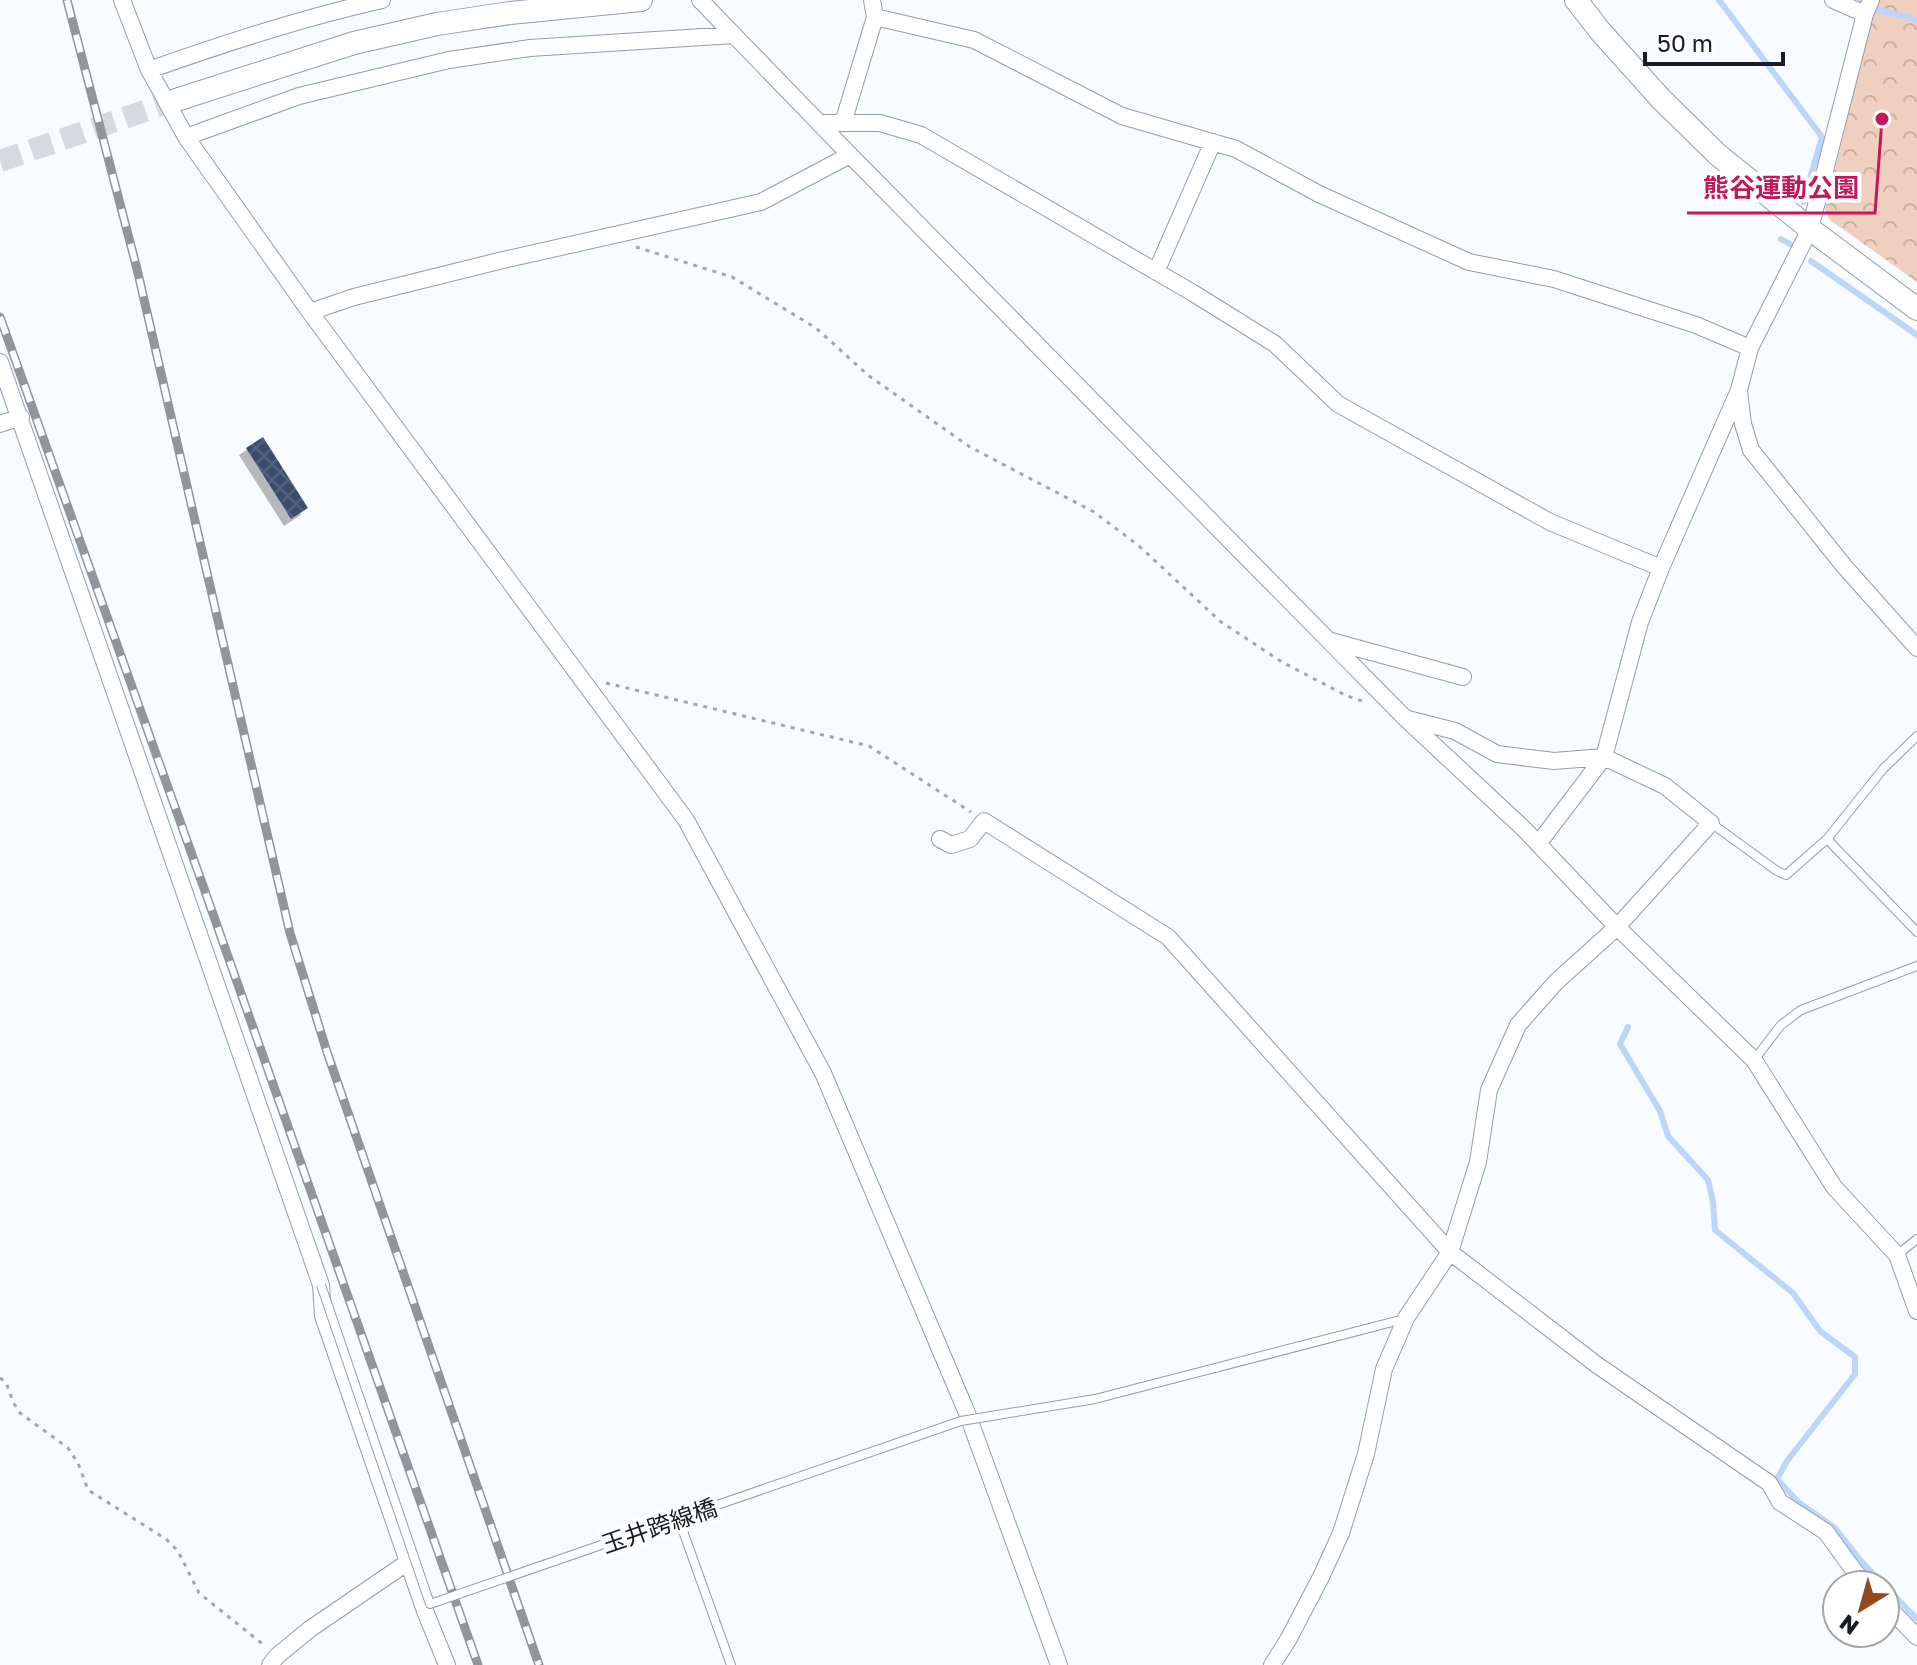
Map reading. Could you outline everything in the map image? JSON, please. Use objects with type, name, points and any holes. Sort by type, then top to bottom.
[{"type":"street","points":[[122,0],[149,70],[186,137],[310,312],[686,820],[823,1073],[967,1413],[1059,1665]]},
{"type":"street","points":[[149,70],[327,12],[382,0]]},
{"type":"street","points":[[176,100],[354,43],[437,24],[641,0]]},
{"type":"street","points":[[700,0],[1406,719],[1538,844],[1617,927],[1754,1060],[1834,1187],[1897,1255],[1917,1311]]},
{"type":"street","points":[[843,123],[875,17],[872,0]]},
{"type":"street","points":[[1576,0],[1651,87],[1717,154],[1917,309]]},
{"type":"street","points":[[1538,844],[1604,757],[1640,622],[1661,568],[1739,390],[1750,348],[1810,229],[1867,9],[1833,0]]},
{"type":"street","points":[[875,17],[974,40],[1122,116],[1236,149],[1319,194],[1469,262],[1554,279],[1696,325],[1750,348]]},
{"type":"street","points":[[186,137],[299,96],[449,60],[530,48],[734,35]]},
{"type":"street","points":[[820,123],[880,123],[921,135],[1275,344],[1338,404],[1550,522],[1661,568]]},
{"type":"street","points":[[1156,272],[1213,142]]},
{"type":"street","points":[[310,312],[354,297],[503,260],[761,202],[850,155]]},
{"type":"street","points":[[0,362],[321,1285],[323,1316],[447,1665]]},
{"type":"street","points":[[1739,390],[1743,424],[1751,450],[1844,566],[1917,648]]},
{"type":"street","points":[[0,424],[21,417]]},
{"type":"street","points":[[1329,640],[1463,677]]},
{"type":"street","points":[[1272,1665],[1321,1577],[1341,1533],[1366,1454],[1384,1369],[1406,1318],[1450,1252],[1478,1162],[1489,1090],[1518,1025],[1556,982],[1617,927],[1711,823],[1665,786],[1604,757],[1554,761],[1497,754],[1455,731],[1406,719]]},
{"type":"street","points":[[940,839],[951,845],[970,839],[984,821],[1168,937],[1450,1252],[1597,1365],[1769,1483],[1780,1502],[1826,1532],[1853,1569]]},
{"type":"street","points":[[274,1660],[310,1629],[408,1562]]},
{"type":"street","points":[[1901,1620],[1917,1637]]},
{"type":"lane","points":[[1711,823],[1786,875],[1827,839],[1883,769],[1917,736]]},
{"type":"lane","points":[[1827,839],[1917,932]]},
{"type":"lane","points":[[1754,1060],[1781,1025],[1801,1010],[1917,966]]},
{"type":"lane","points":[[1897,1255],[1917,1239]]},
{"type":"lane","name":"玉井跨線橋","points":[[321,1285],[430,1604],[961,1421],[1095,1399],[1406,1318]]},
{"type":"lane","points":[[683,1531],[731,1665]]},
{"type":"path","points":[[626,232],[636,248],[732,277],[816,328],[869,376],[970,447],[1094,512],[1138,545],[1221,622],[1282,662],[1345,695],[1370,704]]},
{"type":"path","points":[[579,676],[869,746],[984,821]]},
{"type":"path","points":[[0,1378],[6,1382],[20,1413],[68,1448],[78,1463],[88,1490],[166,1539],[178,1551],[199,1593],[274,1660]]},
{"type":"green space","points":[[1876,0],[1917,0],[1917,282],[1830,220],[1825,210]]},
{"type":"building","points":[[263,437],[308,508],[291,519],[246,448]]},
{"type":"waterway","points":[[1719,0],[1822,137],[1803,202]]},
{"type":"waterway","points":[[1861,0],[1879,10],[1917,20]]},
{"type":"waterway","points":[[1781,239],[1790,244]]},
{"type":"waterway","points":[[1811,261],[1917,335]]},
{"type":"waterway","points":[[1628,1027],[1620,1044],[1660,1111],[1668,1136],[1708,1180],[1715,1230],[1793,1293],[1820,1331],[1855,1357],[1855,1374],[1787,1461],[1777,1479],[1798,1502],[1835,1528],[1869,1569]]},
{"type":"waterway","points":[[1901,1602],[1917,1619]]},
{"type":"tunnel","points":[[0,161],[176,100]]},
{"type":"railway","points":[[67,0],[137,269],[290,933],[327,1052],[539,1665]]},
{"type":"railway","points":[[0,317],[478,1665]]},
{"type":"place","name":"熊谷運動公園","points":[[1882,119]]}]
